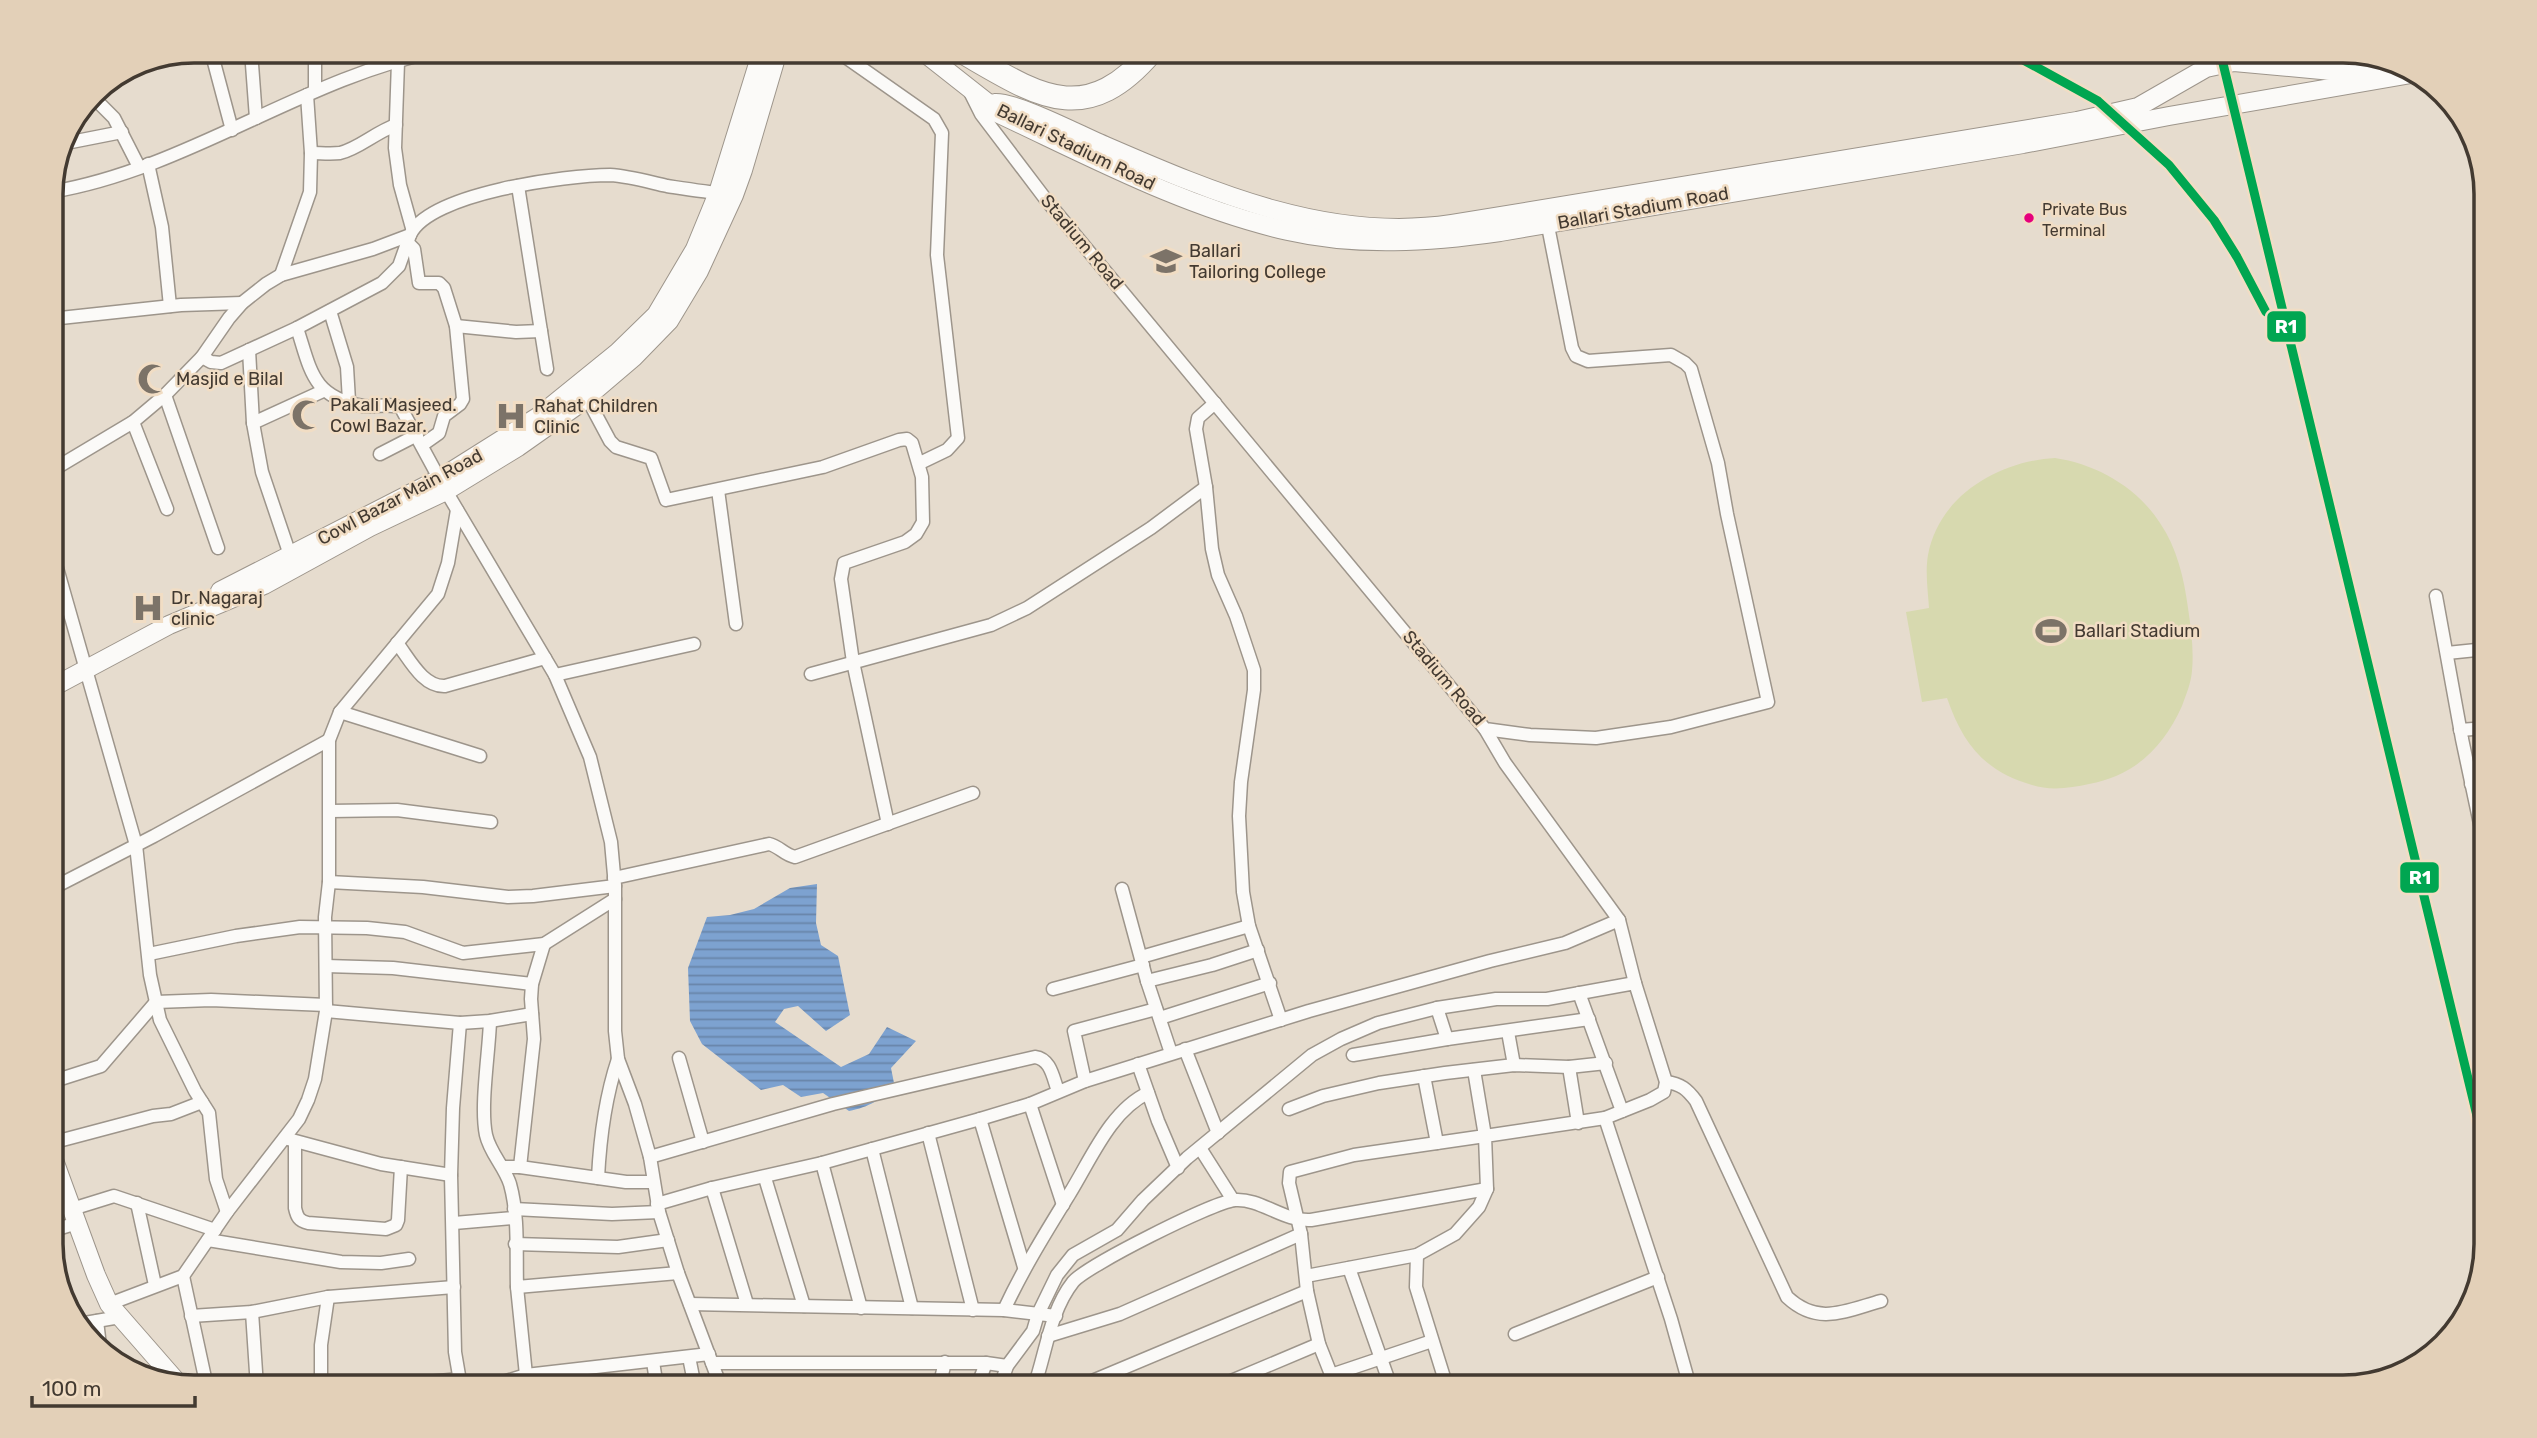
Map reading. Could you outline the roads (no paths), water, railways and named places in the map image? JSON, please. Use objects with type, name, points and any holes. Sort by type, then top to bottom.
[{"type":"highway","points":[[982,63],[1038,94],[1077,98],[1097,94],[1122,82],[1140,63]]},
{"type":"street","points":[[214,63],[232,130]]},
{"type":"street","points":[[252,63],[256,118]]},
{"type":"street","points":[[282,275],[310,192],[314,63]]},
{"type":"street","points":[[63,190],[144,166],[356,74],[394,63]]},
{"type":"street","points":[[380,453],[439,433],[444,416],[463,399],[456,326],[442,285],[424,284],[417,280],[414,249],[400,185],[396,125],[398,63]]},
{"type":"street","points":[[726,194],[759,63]]},
{"type":"street","points":[[63,671],[264,585],[295,558],[369,527],[518,447],[587,398],[617,362],[669,321],[683,300],[726,194],[774,63]]},
{"type":"street","points":[[854,63],[934,119],[939,126],[943,142],[937,255],[958,438],[947,450],[920,463]]},
{"type":"street","name":"Ballari Stadium Road","points":[[937,63],[997,113],[1152,184],[1202,195],[1289,231],[1356,240],[1445,240],[1546,216],[2023,137],[2169,116],[2399,76]]},
{"type":"street","name":"Ballari Stadium Road","points":[[2023,137],[2138,107],[2206,68],[2229,63]]},
{"type":"street","name":"Ballari Stadium Road","points":[[2303,63],[2332,71],[2367,65]]},
{"type":"street","name":"Stadium Road","points":[[968,89],[981,114],[1047,201],[1212,405],[1485,729],[1530,735],[1596,738],[1671,727],[1769,702],[1718,463],[1691,369],[1671,355],[1588,361],[1576,356],[1572,348],[1546,216]]},
{"type":"street","points":[[98,106],[114,118],[144,166],[162,227],[170,306]]},
{"type":"street","points":[[311,153],[339,153],[396,125]]},
{"type":"street","points":[[74,141],[122,132]]},
{"type":"street","points":[[202,357],[220,363],[297,328],[391,276],[399,266],[410,235],[426,216],[456,203],[518,186],[572,177],[612,175],[726,194]]},
{"type":"street","points":[[518,186],[547,369]]},
{"type":"street","points":[[63,464],[133,422],[165,395],[202,357],[243,303],[266,284],[282,275],[348,257],[410,235]]},
{"type":"street","points":[[63,318],[170,306],[243,303]]},
{"type":"street","points":[[330,311],[347,367],[349,401]]},
{"type":"street","points":[[456,326],[516,332],[541,331]]},
{"type":"street","points":[[297,328],[313,378],[323,391],[373,407],[394,405],[401,408],[457,510],[555,675],[590,757],[611,842],[614,887],[614,1031],[618,1059],[635,1104],[650,1157],[658,1208],[678,1273],[717,1375]]},
{"type":"street","points":[[249,350],[253,423],[262,472],[295,558]]},
{"type":"street","name":"Cowl Bazar Main Road","points":[[443,485],[617,362]]},
{"type":"street","points":[[253,423],[323,391]]},
{"type":"street","points":[[165,395],[218,548]]},
{"type":"street","points":[[587,398],[610,441],[616,447],[651,458],[666,500],[823,467],[899,440],[907,439],[912,443],[920,463],[923,522],[916,534],[905,542],[844,563],[841,579],[853,662],[888,824]]},
{"type":"street","points":[[1212,405],[1198,418],[1197,440],[1206,487],[1209,526],[1218,575],[1236,616],[1254,670],[1239,816],[1242,892],[1249,926],[1281,1020]]},
{"type":"street","points":[[133,422],[167,509]]},
{"type":"street","points":[[811,674],[991,625],[1027,608],[1152,528],[1206,487]]},
{"type":"street","points":[[718,490],[736,624]]},
{"type":"street","points":[[401,1167],[396,1225],[386,1228],[302,1222],[297,1217],[290,1140],[315,1079],[326,1008],[329,740],[340,712],[438,594],[448,563],[457,510]]},
{"type":"street","points":[[63,589],[136,845],[160,1020],[209,1113],[216,1179],[227,1212]]},
{"type":"street","points":[[2436,596],[2474,795]]},
{"type":"street","points":[[397,643],[427,681],[435,687],[545,658]]},
{"type":"street","points":[[555,675],[694,644]]},
{"type":"street","points":[[2447,653],[2474,650]]},
{"type":"street","points":[[63,679],[84,663]]},
{"type":"street","points":[[340,712],[480,756]]},
{"type":"street","points":[[1332,1375],[1319,1343],[1307,1291],[1299,1228],[1288,1176],[1294,1169],[1354,1154],[1605,1118],[1664,1092],[1666,1082],[1634,983],[1619,920],[1512,772],[1485,729]]},
{"type":"street","points":[[2460,730],[2474,729]]},
{"type":"street","points":[[63,883],[329,740]]},
{"type":"street","points":[[329,882],[423,887],[508,897],[614,887],[769,844],[775,845],[788,856],[795,857],[973,793]]},
{"type":"street","points":[[330,811],[397,810],[491,822]]},
{"type":"street","points":[[149,954],[300,927],[367,928],[405,933],[463,953],[544,944],[614,887]]},
{"type":"street","points":[[1122,889],[1147,981],[1171,1053]]},
{"type":"street","points":[[454,1223],[514,1214],[612,1214],[658,1208],[712,1188],[765,1178],[980,1119],[1030,1104],[1085,1081],[1171,1053],[1404,984],[1565,943],[1619,920]]},
{"type":"street","points":[[1053,989],[1249,926]]},
{"type":"street","points":[[520,1167],[534,1039],[532,984],[544,944]]},
{"type":"street","points":[[1147,981],[1258,950]]},
{"type":"street","points":[[326,966],[393,968],[532,984]]},
{"type":"street","points":[[1004,1375],[1007,1366],[1033,1331],[1038,1314],[1057,1275],[1073,1255],[1117,1230],[1143,1200],[1217,1133],[1322,1050],[1378,1023],[1437,1008],[1471,1001],[1547,999],[1634,983]]},
{"type":"street","points":[[1085,1081],[1074,1031],[1077,1028],[1158,1013],[1270,984]]},
{"type":"street","points":[[1579,993],[1622,1111]]},
{"type":"street","points":[[63,1078],[101,1066],[156,1002],[211,1000],[326,1008],[460,1023],[532,1014]]},
{"type":"street","points":[[1437,1008],[1447,1039]]},
{"type":"street","points":[[1353,1055],[1589,1019]]},
{"type":"street","points":[[490,1021],[484,1118],[486,1137],[504,1167],[514,1214],[517,1287],[526,1375],[689,1357],[986,1363],[1007,1366]]},
{"type":"street","points":[[459,1375],[455,1352],[451,1175],[460,1023]]},
{"type":"street","points":[[1508,1032],[1514,1065]]},
{"type":"street","points":[[1185,1049],[1217,1133]]},
{"type":"street","points":[[650,1157],[833,1104],[1035,1057],[1048,1063],[1058,1091]]},
{"type":"street","points":[[679,1058],[703,1142]]},
{"type":"street","points":[[598,1178],[603,1121],[618,1059]]},
{"type":"street","points":[[1289,1109],[1322,1096],[1424,1076],[1514,1065],[1569,1067],[1606,1063]]},
{"type":"street","points":[[1139,1064],[1178,1168]]},
{"type":"street","points":[[1569,1067],[1578,1123]]},
{"type":"street","points":[[1306,1276],[1417,1255],[1455,1234],[1479,1206],[1487,1189],[1485,1136],[1474,1070]]},
{"type":"street","points":[[1424,1076],[1437,1143]]},
{"type":"street","points":[[1666,1082],[1678,1084],[1696,1101],[1787,1297],[1799,1308],[1813,1314],[1828,1315],[1881,1301]]},
{"type":"street","points":[[1004,1310],[1024,1266],[1107,1133],[1123,1111],[1136,1099],[1148,1093]]},
{"type":"street","points":[[63,1140],[153,1116],[171,1114],[202,1101]]},
{"type":"street","points":[[1030,1104],[1063,1205]]},
{"type":"street","points":[[1605,1118],[1658,1278],[1686,1375]]},
{"type":"street","points":[[980,1119],[1024,1266]]},
{"type":"street","points":[[929,1133],[973,1310]]},
{"type":"street","points":[[89,1322],[97,1321],[155,1285],[183,1276],[271,1153],[290,1140],[401,1167],[451,1175]]},
{"type":"street","points":[[1200,1148],[1233,1200]]},
{"type":"street","points":[[872,1149],[912,1308]]},
{"type":"street","points":[[822,1163],[861,1308]]},
{"type":"street","points":[[504,1167],[626,1182],[653,1182]]},
{"type":"street","points":[[765,1178],[804,1306]]},
{"type":"street","points":[[63,1185],[115,1310],[169,1373]]},
{"type":"street","points":[[712,1188],[747,1304]]},
{"type":"street","points":[[1048,1336],[1120,1314],[1299,1228],[1487,1189]]},
{"type":"street","points":[[63,1223],[114,1196],[211,1235],[341,1262],[381,1263],[409,1259]]},
{"type":"street","points":[[1037,1375],[1056,1316],[1067,1292],[1081,1274],[1198,1213],[1233,1200],[1252,1203],[1299,1228]]},
{"type":"street","points":[[137,1203],[155,1285]]},
{"type":"street","points":[[515,1244],[618,1247],[668,1240]]},
{"type":"street","points":[[1417,1255],[1416,1287],[1443,1375]]},
{"type":"street","points":[[1349,1268],[1386,1375]]},
{"type":"street","points":[[517,1287],[678,1273]]},
{"type":"street","points":[[183,1276],[204,1375]]},
{"type":"street","points":[[1515,1334],[1658,1278]]},
{"type":"street","points":[[191,1316],[251,1312],[328,1297],[454,1287]]},
{"type":"street","points":[[1106,1375],[1307,1291]]},
{"type":"street","points":[[321,1375],[321,1345],[328,1297]]},
{"type":"street","points":[[690,1304],[1004,1310],[1056,1316]]},
{"type":"street","points":[[251,1312],[256,1375]]},
{"type":"street","points":[[97,1321],[99,1334]]},
{"type":"street","points":[[1346,1375],[1380,1358],[1432,1341]]},
{"type":"street","points":[[1245,1375],[1319,1343]]},
{"type":"street","points":[[689,1357],[693,1375]]},
{"type":"street","points":[[653,1362],[655,1375]]},
{"type":"street","points":[[942,1375],[945,1363]]},
{"type":"street","points":[[982,1375],[986,1363]]},
{"type":"water","points":[[817,884],[816,923],[821,945],[838,956],[850,1015],[826,1031],[798,1006],[784,1009],[775,1022],[841,1067],[869,1054],[887,1027],[916,1041],[891,1068],[894,1083],[885,1094],[869,1105],[849,1111],[823,1093],[801,1097],[783,1085],[761,1090],[702,1044],[690,1021],[688,968],[707,917],[754,909],[790,888]]},
{"type":"place","name":"Private Bus Terminal","points":[[2029,218]]},
{"type":"place","name":"Ballari Tailoring College","points":[[1166,261]]},
{"type":"place","name":"Masjid e Bilal","points":[[153,379]]},
{"type":"place","name":"Pakali Masjeed. Cowl Bazar.","points":[[307,415]]},
{"type":"place","name":"Rahat Children Clinic","points":[[511,416]]},
{"type":"place","name":"Dr. Nagaraj clinic","points":[[148,608]]},
{"type":"place","name":"Ballari Stadium","points":[[2051,631]]}]
